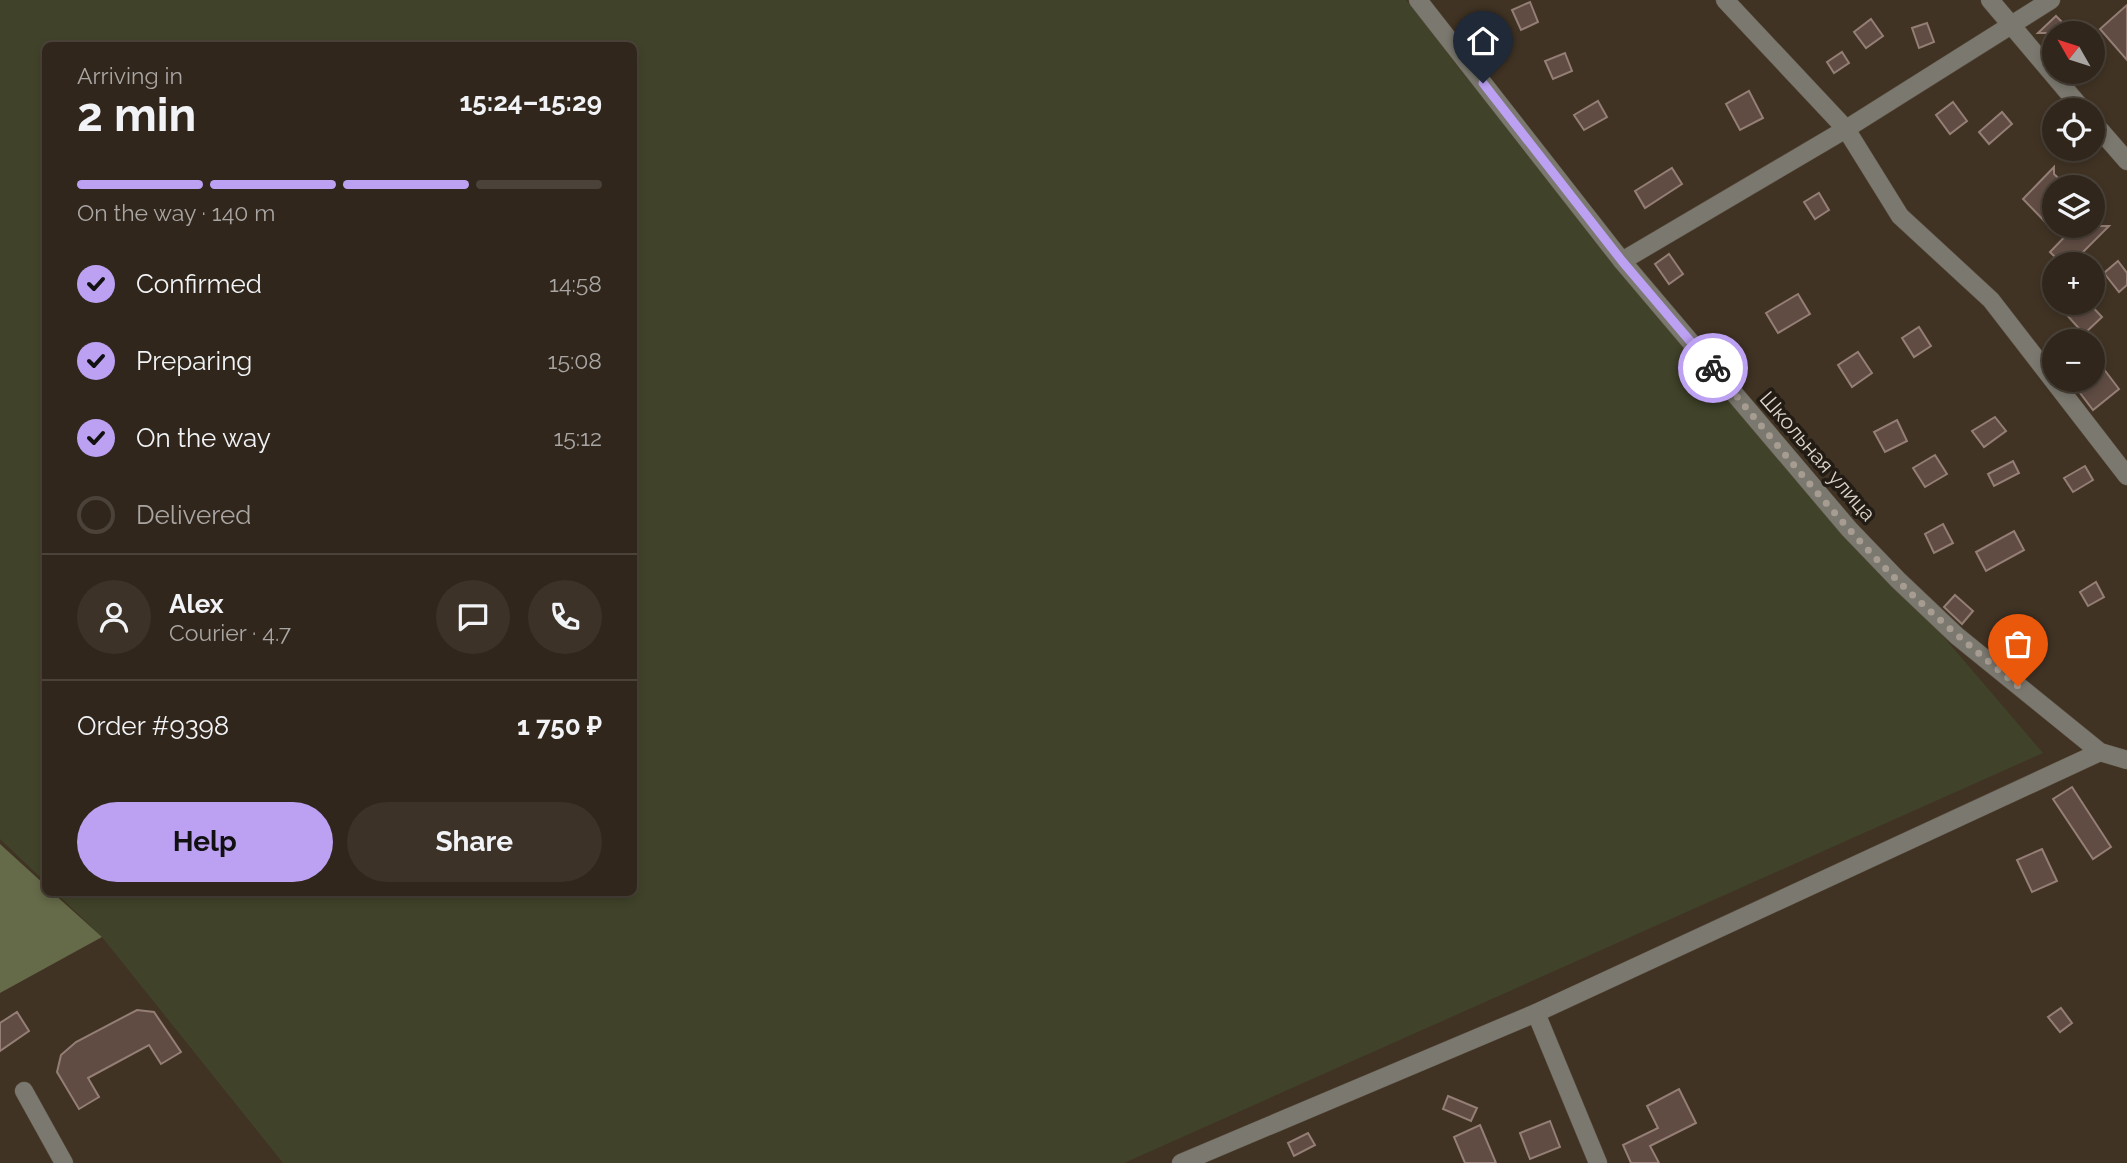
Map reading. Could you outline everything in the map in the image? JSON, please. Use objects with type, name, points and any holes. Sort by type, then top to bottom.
[{"type":"street","name":"Школьная улица","points":[[1418,0],[1622,261],[1849,529],[1957,636],[2100,752],[2127,760]]},
{"type":"street","points":[[1725,0],[1846,129],[1900,216],[1991,300],[2127,476]]},
{"type":"street","points":[[1990,0],[2073,98]]},
{"type":"street","points":[[1622,261],[1846,129],[2051,0]]},
{"type":"street","points":[[2105,136],[2127,161]]},
{"type":"street","points":[[1181,1163],[1536,1013],[2100,752]]},
{"type":"street","points":[[1536,1013],[1598,1163]]},
{"type":"street","points":[[24,1091],[64,1163]]},
{"type":"green space","points":[[0,0],[1406,0],[1622,261],[2043,753],[1124,1163],[283,1163],[102,937],[59,896],[637,896],[637,42],[42,42],[42,879],[0,839]]},
{"type":"green space","points":[[0,844],[42,882],[42,896],[56,896],[102,937],[0,993]]},
{"type":"building","points":[[1530,2],[1538,22],[1521,30],[1512,10]]},
{"type":"building","points":[[2127,5],[2127,60],[2105,35],[2105,25]]},
{"type":"building","points":[[1871,19],[1883,36],[1866,48],[1854,32]]},
{"type":"building","points":[[1927,23],[1934,42],[1919,48],[1912,28]]},
{"type":"building","points":[[1842,52],[1849,63],[1834,73],[1827,62]]},
{"type":"building","points":[[1565,53],[1572,71],[1553,79],[1545,61]]},
{"type":"building","points":[[1749,91],[1763,118],[1740,130],[1726,104]]},
{"type":"building","points":[[1598,101],[1607,117],[1584,130],[1574,115]]},
{"type":"building","points":[[1953,102],[1967,121],[1950,134],[1936,115]]},
{"type":"building","points":[[2002,112],[2012,124],[1989,144],[1979,132]]},
{"type":"building","points":[[2054,167],[2055,175],[2046,175]]},
{"type":"building","points":[[1672,168],[1682,184],[1645,208],[1635,191]]},
{"type":"building","points":[[2042,179],[2042,219],[2023,199]]},
{"type":"building","points":[[1819,193],[1829,210],[1815,219],[1804,202]]},
{"type":"building","points":[[2063,238],[2097,238],[2083,252],[2050,252]]},
{"type":"building","points":[[1669,254],[1683,274],[1669,284],[1655,264]]},
{"type":"building","points":[[2118,261],[2127,273],[2127,285],[2119,292],[2105,272]]},
{"type":"building","points":[[1798,294],[1810,314],[1778,333],[1766,313]]},
{"type":"building","points":[[2067,315],[2102,317],[2089,329],[2080,329]]},
{"type":"building","points":[[1919,327],[1931,346],[1914,357],[1902,338]]},
{"type":"building","points":[[1858,352],[1872,373],[1852,387],[1838,365]]},
{"type":"building","points":[[2105,371],[2119,389],[2093,410],[2079,392],[2105,392]]},
{"type":"building","points":[[1995,417],[2006,431],[1984,447],[1972,431]]},
{"type":"building","points":[[1897,420],[1907,441],[1885,452],[1874,432]]},
{"type":"building","points":[[1935,455],[1947,474],[1925,487],[1913,468]]},
{"type":"building","points":[[2013,461],[2019,473],[1994,486],[1988,474]]},
{"type":"building","points":[[2085,466],[2093,480],[2073,492],[2064,478]]},
{"type":"building","points":[[1943,524],[1953,543],[1934,553],[1925,534]]},
{"type":"building","points":[[2014,531],[2024,550],[1986,571],[1976,552]]},
{"type":"building","points":[[2096,582],[2104,597],[2088,606],[2080,592]]},
{"type":"building","points":[[1955,595],[1973,611],[1962,624],[1944,607]]},
{"type":"building","points":[[2072,787],[2111,847],[2093,859],[2053,799]]},
{"type":"building","points":[[2042,849],[2057,881],[2032,892],[2017,860]]},
{"type":"building","points":[[2061,1008],[2072,1023],[2060,1032],[2048,1017]]},
{"type":"building","points":[[137,1010],[154,1012],[181,1052],[161,1064],[149,1045],[88,1078],[99,1097],[79,1109],[57,1072],[61,1055],[76,1042]]},
{"type":"building","points":[[17,1012],[29,1031],[0,1051],[0,1023]]},
{"type":"building","points":[[1679,1089],[1696,1123],[1650,1146],[1659,1163],[1631,1163],[1623,1145],[1658,1128],[1647,1106]]},
{"type":"building","points":[[1448,1096],[1477,1108],[1471,1121],[1443,1109]]},
{"type":"building","points":[[1550,1121],[1560,1147],[1530,1159],[1520,1133]]},
{"type":"building","points":[[1480,1125],[1496,1163],[1465,1163],[1454,1137]]},
{"type":"building","points":[[1308,1133],[1315,1145],[1294,1156],[1288,1143]]},
{"type":"way so far","points":[[1713,368],[1849,529],[1957,636],[2018,686]]},
{"type":"route","points":[[1483,83],[1622,261],[1713,368]]}]
